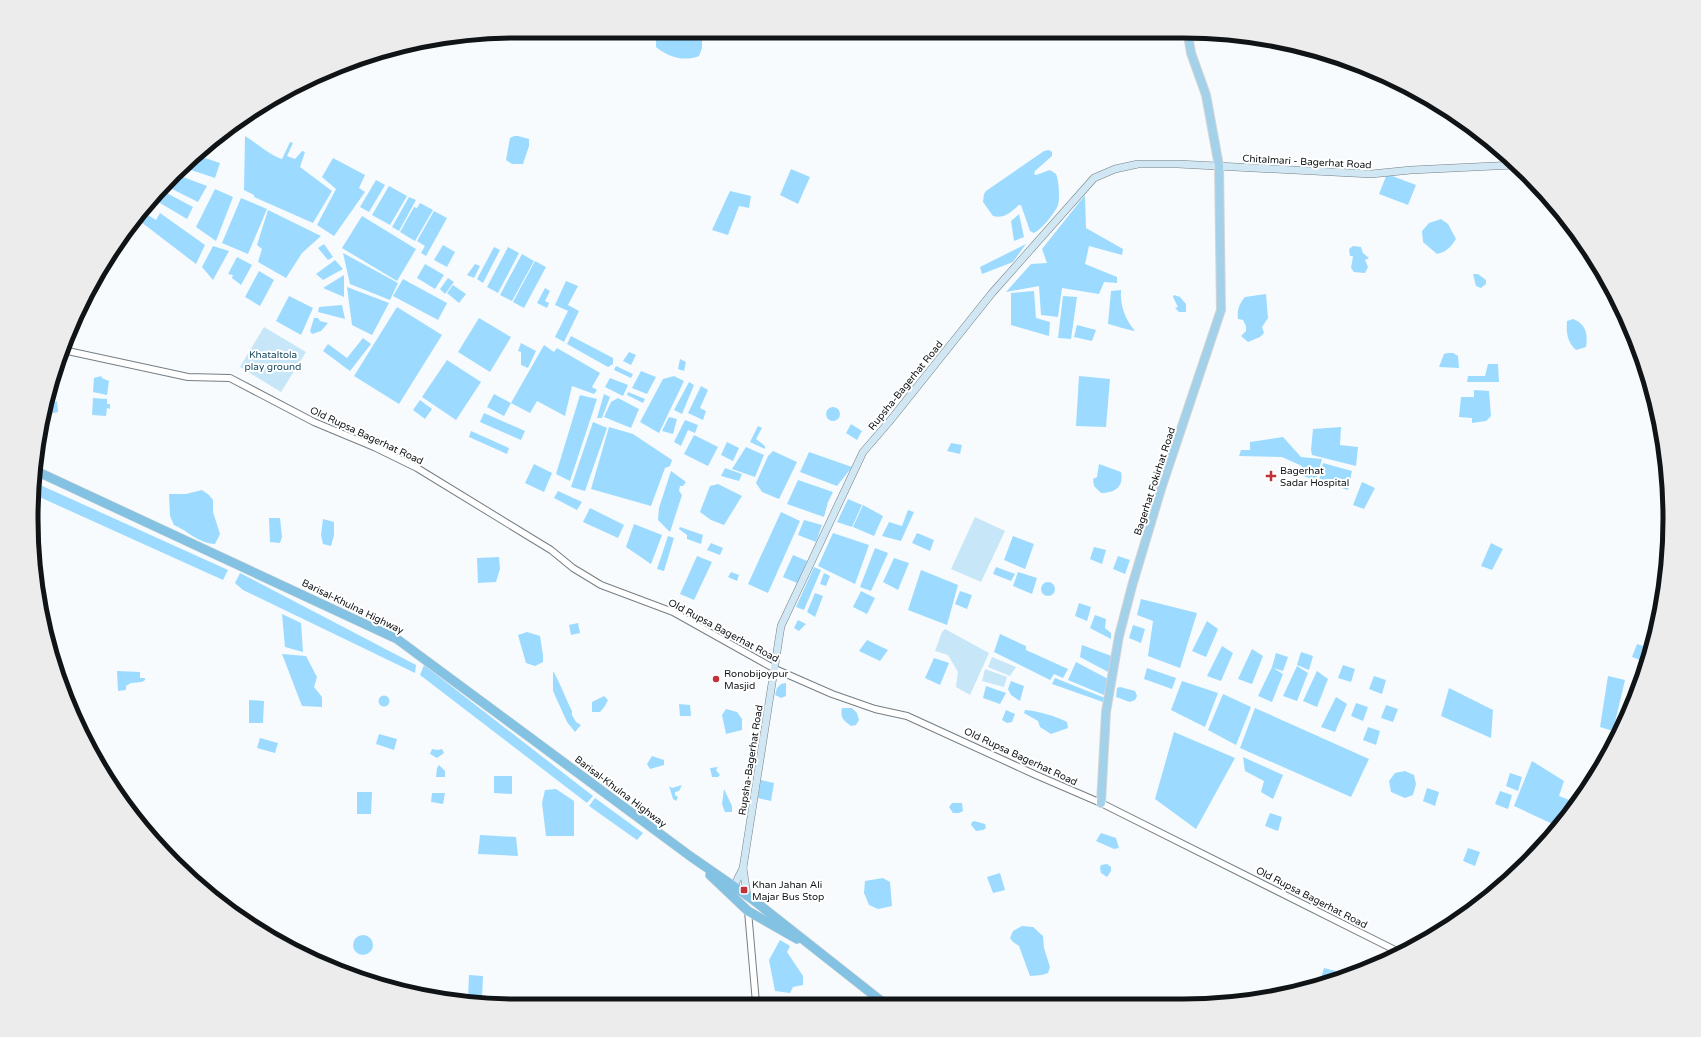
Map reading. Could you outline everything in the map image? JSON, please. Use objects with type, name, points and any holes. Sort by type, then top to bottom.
[{"type":"highway","name":"Barisal-Khulna Highway","points":[[40,473],[397,639],[690,856],[749,897],[879,999]]},
{"type":"highway","name":"Barisal-Khulna Highway","points":[[690,856],[747,910],[826,956]]},
{"type":"highway","points":[[747,910],[749,897]]},
{"type":"highway","points":[[757,917],[761,906]]},
{"type":"main road","points":[[1189,38],[1191,53],[1206,95],[1219,166]]},
{"type":"main road","name":"Rupsha-Bagerhat Road","points":[[749,897],[743,868],[781,626],[863,452],[889,422],[992,293],[1094,178],[1115,168],[1138,164],[1219,166]]},
{"type":"main road","name":"Chitalmari - Bagerhat Road","points":[[1219,166],[1371,174],[1411,170],[1508,165]]},
{"type":"main road","name":"Bagerhat Fokirhat Road","points":[[1101,803],[1106,712],[1119,636],[1132,586],[1161,489],[1221,310],[1219,166]]},
{"type":"main road","points":[[734,886],[743,868]]},
{"type":"street","name":"Old Rupsa Bagerhat Road","points":[[69,351],[182,376],[230,378],[314,422],[374,447],[418,468],[551,550],[588,578],[601,585],[673,612],[775,669],[832,694],[874,709],[908,716],[1101,803],[1394,949]]},
{"type":"street","points":[[747,910],[756,999]]},
{"type":"green space","name":"Khataltola play ground","points":[[264,327],[306,352],[281,392],[240,367]]},
{"type":"green space","points":[[975,517],[1005,531],[981,582],[951,569]]},
{"type":"green space","points":[[945,629],[989,653],[970,695],[956,687],[958,672],[948,655],[935,651],[942,632]]},
{"type":"green space","points":[[992,657],[1016,667],[1010,676],[988,667]]},
{"type":"green space","points":[[985,669],[1007,677],[1004,687],[982,681]]},
{"type":"water","points":[[656,38],[702,38],[702,48],[699,56],[688,59],[676,58],[656,47]]},
{"type":"water","points":[[245,136],[268,152],[282,159],[290,142],[293,143],[287,156],[295,159],[302,151],[305,152],[300,167],[332,191],[313,223],[254,197],[254,195],[244,190]]},
{"type":"water","points":[[514,136],[529,139],[529,146],[523,164],[512,164],[506,160],[510,138]]},
{"type":"water","points":[[1049,150],[1052,152],[1052,156],[1035,171],[1034,174],[1036,175],[1050,170],[1056,174],[1057,177],[1059,202],[1048,221],[1034,233],[1030,231],[1021,205],[1004,216],[993,216],[983,202],[986,191],[1044,151]]},
{"type":"water","points":[[202,157],[220,163],[215,178],[191,170],[192,166]]},
{"type":"water","points":[[333,158],[365,175],[359,188],[365,192],[334,236],[317,225],[336,189],[322,177]]},
{"type":"water","points":[[791,169],[810,177],[798,204],[780,195]]},
{"type":"water","points":[[1387,174],[1416,185],[1408,205],[1379,194]]},
{"type":"water","points":[[182,176],[207,186],[198,202],[172,189],[174,184]]},
{"type":"water","points":[[376,180],[385,185],[369,212],[360,207]]},
{"type":"water","points":[[389,186],[407,196],[390,225],[372,215]]},
{"type":"water","points":[[215,189],[233,197],[216,241],[196,227]]},
{"type":"water","points":[[730,191],[751,196],[749,208],[739,206],[728,235],[712,230]]},
{"type":"water","points":[[166,193],[193,207],[187,219],[157,201]]},
{"type":"water","points":[[1085,195],[1086,228],[1123,249],[1122,255],[1089,246],[1085,264],[1117,277],[1117,283],[1104,282],[1099,294],[1062,288],[1058,317],[1041,315],[1039,286],[1006,292],[1031,264],[1047,263],[1042,249]]},
{"type":"water","points":[[409,197],[416,200],[399,231],[392,227]]},
{"type":"water","points":[[241,198],[267,209],[248,254],[222,243]]},
{"type":"water","points":[[420,203],[433,210],[415,241],[400,232],[414,207],[417,208]]},
{"type":"water","points":[[268,210],[321,236],[302,253],[286,278],[258,262],[262,249],[257,245]]},
{"type":"water","points":[[434,211],[447,218],[426,256],[421,253],[425,246],[417,241]]},
{"type":"water","points":[[160,213],[205,245],[196,264],[141,222],[148,215],[156,220]]},
{"type":"water","points":[[1019,214],[1024,237],[1014,241],[1011,221]]},
{"type":"water","points":[[362,216],[416,249],[397,281],[342,248]]},
{"type":"water","points":[[1441,219],[1448,224],[1456,239],[1448,249],[1437,254],[1423,242],[1422,231],[1429,223]]},
{"type":"water","points":[[324,244],[333,257],[328,260],[318,248]]},
{"type":"water","points":[[1026,244],[1013,262],[982,274],[980,267]]},
{"type":"water","points":[[443,245],[455,252],[447,267],[434,260]]},
{"type":"water","points":[[213,246],[229,251],[213,280],[202,267]]},
{"type":"water","points":[[1353,246],[1361,247],[1363,253],[1369,258],[1365,260],[1368,267],[1365,273],[1354,272],[1351,268],[1353,256],[1350,256],[1349,249]]},
{"type":"water","points":[[494,247],[500,250],[483,283],[477,279]]},
{"type":"water","points":[[508,247],[519,253],[498,293],[487,287]]},
{"type":"water","points":[[343,253],[398,283],[390,300],[350,284]]},
{"type":"water","points":[[522,254],[534,261],[512,301],[500,295]]},
{"type":"water","points":[[237,257],[252,265],[241,285],[232,278],[233,275],[228,274]]},
{"type":"water","points":[[335,260],[343,269],[323,280],[316,274]]},
{"type":"water","points":[[535,261],[546,267],[524,308],[513,302]]},
{"type":"water","points":[[425,264],[444,275],[435,289],[417,278]]},
{"type":"water","points":[[475,264],[480,266],[474,278],[467,275]]},
{"type":"water","points":[[259,271],[274,280],[260,306],[245,297]]},
{"type":"water","points":[[1473,274],[1478,274],[1486,280],[1486,284],[1481,288],[1476,286]]},
{"type":"water","points":[[344,275],[344,297],[323,288]]},
{"type":"water","points":[[448,278],[454,282],[445,294],[440,289]]},
{"type":"water","points":[[403,279],[447,303],[438,320],[393,296]]},
{"type":"water","points":[[566,281],[578,286],[568,305],[579,311],[564,342],[555,337],[568,311],[555,305]]},
{"type":"water","points":[[453,285],[466,294],[459,303],[447,293]]},
{"type":"water","points":[[347,287],[389,303],[372,335],[352,325]]},
{"type":"water","points":[[545,288],[550,291],[545,301],[549,303],[547,308],[537,303]]},
{"type":"water","points":[[1121,290],[1121,301],[1124,312],[1128,322],[1135,331],[1108,324],[1111,291]]},
{"type":"water","points":[[1034,291],[1036,318],[1050,322],[1049,336],[1011,325],[1011,293]]},
{"type":"water","points":[[1266,294],[1268,318],[1262,327],[1264,333],[1260,337],[1248,342],[1241,336],[1246,331],[1246,326],[1243,320],[1238,319],[1239,307],[1245,297]]},
{"type":"water","points":[[1174,295],[1180,297],[1186,304],[1186,312],[1179,312],[1175,308],[1178,307],[1173,297]]},
{"type":"water","points":[[289,296],[313,308],[301,335],[276,321]]},
{"type":"water","points":[[1063,296],[1077,297],[1071,339],[1058,338]]},
{"type":"water","points":[[342,305],[345,319],[318,312],[319,307]]},
{"type":"water","points":[[397,307],[442,335],[399,404],[354,376]]},
{"type":"water","points":[[314,318],[318,318],[320,321],[328,323],[321,331],[312,334],[310,331]]},
{"type":"water","points":[[479,318],[511,337],[490,372],[458,352]]},
{"type":"water","points":[[1573,319],[1581,324],[1585,330],[1587,338],[1586,347],[1576,350],[1571,344],[1567,333],[1567,321]]},
{"type":"water","points":[[1077,325],[1096,330],[1092,341],[1074,337]]},
{"type":"water","points":[[571,336],[613,358],[613,364],[608,367],[567,344]]},
{"type":"water","points":[[363,338],[371,344],[350,371],[323,351],[328,344],[347,358]]},
{"type":"water","points":[[521,343],[536,351],[528,368],[521,365],[521,352],[518,351]]},
{"type":"water","points":[[544,345],[554,352],[557,348],[600,373],[592,387],[597,390],[594,394],[572,386],[565,416],[537,401],[530,413],[511,403]]},
{"type":"water","points":[[629,352],[636,355],[631,365],[623,361]]},
{"type":"water","points":[[1453,353],[1458,356],[1459,368],[1439,367],[1444,354]]},
{"type":"water","points":[[680,359],[686,362],[684,371],[678,369]]},
{"type":"water","points":[[447,360],[481,382],[456,420],[422,397]]},
{"type":"water","points":[[1488,364],[1498,364],[1499,382],[1467,382],[1468,376],[1485,376]]},
{"type":"water","points":[[616,366],[633,374],[631,378],[614,370]]},
{"type":"water","points":[[641,371],[656,377],[647,394],[632,388]]},
{"type":"water","points":[[101,376],[109,381],[107,395],[93,392],[94,378]]},
{"type":"water","points":[[674,376],[684,381],[659,433],[640,422],[663,379]]},
{"type":"water","points":[[1079,376],[1110,379],[1106,427],[1076,426]]},
{"type":"water","points":[[610,378],[628,385],[623,396],[605,387]]},
{"type":"water","points":[[689,382],[694,385],[682,414],[674,410]]},
{"type":"water","points":[[701,386],[708,390],[700,408],[706,411],[703,420],[688,413]]},
{"type":"water","points":[[1474,390],[1489,391],[1491,416],[1486,421],[1472,423],[1472,418],[1459,417],[1461,397],[1474,397]]},
{"type":"water","points":[[628,392],[645,399],[643,403],[627,395]]},
{"type":"water","points":[[494,394],[511,403],[504,416],[487,407]]},
{"type":"water","points":[[604,394],[610,397],[602,418],[597,418]]},
{"type":"water","points":[[580,395],[597,399],[570,481],[556,474]]},
{"type":"water","points":[[93,398],[107,399],[107,404],[110,404],[110,409],[107,408],[106,416],[92,415]]},
{"type":"water","points":[[618,398],[639,409],[631,428],[604,417],[611,402]]},
{"type":"water","points":[[54,399],[53,403],[57,401],[58,412],[49,414]]},
{"type":"water","points":[[420,400],[432,409],[425,419],[413,410]]},
{"type":"water","points":[[830,407],[836,407],[840,411],[840,417],[836,421],[830,421],[826,417],[826,411]]},
{"type":"water","points":[[484,413],[525,431],[521,440],[480,422]]},
{"type":"water","points":[[669,417],[677,419],[673,434],[662,431]]},
{"type":"water","points":[[685,420],[698,425],[695,433],[688,430],[681,446],[674,442]]},
{"type":"water","points":[[593,422],[607,428],[585,491],[571,487]]},
{"type":"water","points":[[851,424],[862,431],[857,440],[846,433]]},
{"type":"water","points":[[758,426],[762,428],[756,439],[765,446],[765,449],[750,442]]},
{"type":"water","points":[[609,427],[633,434],[672,460],[670,466],[665,468],[651,506],[591,489]]},
{"type":"water","points":[[1341,427],[1340,445],[1358,447],[1356,466],[1312,455],[1313,429]]},
{"type":"water","points":[[471,431],[509,448],[507,454],[469,437]]},
{"type":"water","points":[[694,435],[718,447],[708,466],[684,454]]},
{"type":"water","points":[[1283,437],[1301,457],[1322,459],[1316,481],[1299,474],[1302,466],[1282,457],[1239,456],[1241,450],[1250,450],[1250,442]]},
{"type":"water","points":[[727,442],[739,448],[733,461],[721,455]]},
{"type":"water","points":[[951,443],[962,445],[960,454],[947,451]]},
{"type":"water","points":[[746,447],[764,455],[755,477],[732,469]]},
{"type":"water","points":[[773,451],[797,462],[779,499],[762,492],[756,483],[768,456]]},
{"type":"water","points":[[809,452],[852,467],[837,486],[800,472]]},
{"type":"water","points":[[1323,463],[1352,471],[1348,490],[1319,481]]},
{"type":"water","points":[[534,464],[552,473],[544,492],[525,483]]},
{"type":"water","points":[[1099,464],[1121,472],[1122,477],[1120,485],[1110,492],[1101,493],[1094,486],[1093,479],[1097,477]]},
{"type":"water","points":[[725,468],[742,474],[739,481],[721,476]]},
{"type":"water","points":[[671,471],[686,482],[683,486],[680,486],[679,491],[682,495],[670,532],[658,520],[659,508]]},
{"type":"water","points":[[798,480],[833,492],[828,502],[824,517],[787,504]]},
{"type":"water","points":[[1362,482],[1375,488],[1364,509],[1353,505]]},
{"type":"water","points":[[718,484],[742,496],[724,525],[711,520],[700,512],[710,486]]},
{"type":"water","points":[[39,485],[228,570],[223,580],[39,497]]},
{"type":"water","points":[[202,490],[213,500],[213,512],[220,534],[215,544],[198,539],[174,525],[170,516],[169,494],[186,494]]},
{"type":"water","points":[[558,491],[582,502],[577,510],[554,498]]},
{"type":"water","points":[[848,499],[862,505],[852,527],[837,522]]},
{"type":"water","points":[[863,505],[883,516],[874,536],[853,527]]},
{"type":"water","points":[[590,508],[624,525],[618,538],[583,522]]},
{"type":"water","points":[[908,510],[914,512],[901,541],[882,536],[889,522],[902,526]]},
{"type":"water","points":[[781,512],[800,521],[768,593],[748,584]]},
{"type":"water","points":[[269,518],[280,518],[282,537],[280,543],[270,542]]},
{"type":"water","points":[[323,519],[334,522],[334,535],[331,546],[323,544],[321,535]]},
{"type":"water","points":[[804,520],[822,525],[816,542],[798,535]]},
{"type":"water","points":[[634,524],[662,535],[651,564],[626,547]]},
{"type":"water","points":[[680,527],[703,535],[701,544],[687,539],[687,535],[679,529]]},
{"type":"water","points":[[833,533],[869,545],[855,584],[818,566]]},
{"type":"water","points":[[917,533],[934,540],[930,551],[912,543]]},
{"type":"water","points":[[668,536],[674,538],[664,571],[657,569]]},
{"type":"water","points":[[1013,536],[1034,544],[1025,569],[1004,560]]},
{"type":"water","points":[[711,543],[723,548],[720,555],[707,550]]},
{"type":"water","points":[[1491,543],[1503,549],[1492,570],[1481,566]]},
{"type":"water","points":[[1094,547],[1106,550],[1102,564],[1090,559]]},
{"type":"water","points":[[875,548],[888,553],[871,591],[860,587]]},
{"type":"water","points":[[793,555],[807,561],[797,583],[783,577]]},
{"type":"water","points":[[697,556],[712,562],[694,600],[680,594]]},
{"type":"water","points":[[1118,556],[1130,560],[1125,574],[1113,569]]},
{"type":"water","points":[[499,557],[500,569],[496,582],[478,583],[477,558]]},
{"type":"water","points":[[894,558],[909,563],[898,590],[883,582]]},
{"type":"water","points":[[814,567],[821,570],[804,610],[796,607]]},
{"type":"water","points":[[996,567],[1015,574],[1011,581],[993,574]]},
{"type":"water","points":[[921,570],[958,585],[947,625],[908,610]]},
{"type":"water","points":[[731,572],[739,575],[737,581],[728,577]]},
{"type":"water","points":[[1018,572],[1037,578],[1032,594],[1013,586]]},
{"type":"water","points":[[240,573],[416,665],[415,673],[243,590],[235,583]]},
{"type":"water","points":[[824,573],[830,576],[826,586],[820,584]]},
{"type":"water","points":[[1045,582],[1051,582],[1055,586],[1055,592],[1051,596],[1045,596],[1041,592],[1041,586]]},
{"type":"water","points":[[861,591],[875,598],[867,614],[853,607]]},
{"type":"water","points":[[960,591],[972,595],[967,609],[955,604]]},
{"type":"water","points":[[815,593],[823,596],[815,617],[807,612]]},
{"type":"water","points":[[1141,599],[1197,613],[1180,668],[1148,656],[1153,621],[1137,615]]},
{"type":"water","points":[[1079,603],[1091,607],[1087,621],[1075,616]]},
{"type":"water","points":[[282,614],[301,623],[303,652],[285,647]]},
{"type":"water","points":[[1095,615],[1106,619],[1105,628],[1111,633],[1111,639],[1090,628]]},
{"type":"water","points":[[798,620],[806,624],[799,631],[794,628]]},
{"type":"water","points":[[1207,621],[1218,629],[1206,657],[1192,651]]},
{"type":"water","points":[[578,623],[580,633],[571,635],[569,625]]},
{"type":"water","points":[[1133,625],[1145,629],[1141,643],[1129,638]]},
{"type":"water","points":[[527,632],[540,636],[543,662],[535,666],[526,663],[518,635]]},
{"type":"water","points":[[1000,634],[1026,646],[1026,650],[1068,669],[1063,678],[1054,674],[1050,680],[994,652]]},
{"type":"water","points":[[867,640],[888,650],[880,661],[859,651]]},
{"type":"water","points":[[1637,644],[1646,647],[1641,661],[1632,657]]},
{"type":"water","points":[[1082,645],[1114,657],[1110,673],[1080,657]]},
{"type":"water","points":[[1222,646],[1233,653],[1221,681],[1207,676]]},
{"type":"water","points":[[1252,649],[1263,656],[1252,684],[1238,679]]},
{"type":"water","points":[[1301,652],[1313,656],[1309,670],[1297,665]]},
{"type":"water","points":[[1276,653],[1288,657],[1283,671],[1273,668],[1283,674],[1272,702],[1258,696],[1272,667]]},
{"type":"water","points":[[282,654],[306,656],[317,677],[314,687],[322,697],[322,707],[302,706]]},
{"type":"water","points":[[934,658],[949,663],[940,685],[925,678]]},
{"type":"water","points":[[1076,662],[1108,679],[1104,695],[1068,680]]},
{"type":"water","points":[[424,665],[593,796],[587,803],[420,675]]},
{"type":"water","points":[[1343,665],[1355,669],[1351,682],[1338,678]]},
{"type":"water","points":[[1297,666],[1308,673],[1297,701],[1283,696]]},
{"type":"water","points":[[1147,668],[1176,678],[1172,689],[1144,679]]},
{"type":"water","points":[[117,671],[140,672],[140,678],[145,678],[145,680],[142,682],[131,683],[126,686],[126,690],[118,691]]},
{"type":"water","points":[[553,671],[572,711],[572,715],[576,722],[581,725],[575,732],[567,722],[553,691]]},
{"type":"water","points":[[1317,671],[1328,679],[1317,707],[1303,701]]},
{"type":"water","points":[[1374,676],[1386,680],[1382,694],[1369,689]]},
{"type":"water","points":[[1608,676],[1625,680],[1613,731],[1600,727]]},
{"type":"water","points":[[1055,678],[1105,698],[1103,702],[1052,684]]},
{"type":"water","points":[[1011,681],[1024,686],[1020,701],[1011,695],[1008,689]]},
{"type":"water","points":[[1182,681],[1218,693],[1205,727],[1171,710]]},
{"type":"water","points":[[786,683],[786,696],[781,698],[775,695],[777,688],[781,684]]},
{"type":"water","points":[[986,686],[1006,693],[1000,704],[983,698]]},
{"type":"water","points":[[1120,687],[1135,691],[1137,696],[1135,700],[1130,702],[1116,697],[1117,688]]},
{"type":"water","points":[[1449,688],[1493,710],[1491,738],[1441,716]]},
{"type":"water","points":[[1223,694],[1251,707],[1236,745],[1208,730]]},
{"type":"water","points":[[382,696],[386,696],[388,697],[388,705],[382,706],[379,703],[379,699]]},
{"type":"water","points":[[604,696],[608,700],[605,706],[600,712],[592,712],[592,702]]},
{"type":"water","points":[[1336,697],[1347,704],[1335,732],[1321,727]]},
{"type":"water","points":[[249,700],[264,701],[263,723],[249,723]]},
{"type":"water","points":[[1356,703],[1368,707],[1363,721],[1351,716]]},
{"type":"water","points":[[679,704],[690,705],[691,716],[680,716]]},
{"type":"water","points":[[1386,705],[1398,709],[1393,722],[1381,718]]},
{"type":"water","points":[[842,708],[852,708],[857,713],[859,720],[856,725],[851,726],[844,720],[841,714]]},
{"type":"water","points":[[1255,708],[1369,759],[1351,797],[1240,748]]},
{"type":"water","points":[[726,709],[737,712],[742,719],[742,730],[726,734],[722,715]]},
{"type":"water","points":[[1006,710],[1015,714],[1012,722],[1007,723],[1002,720]]},
{"type":"water","points":[[1025,710],[1052,716],[1067,722],[1068,728],[1051,734],[1040,727],[1038,721],[1024,713]]},
{"type":"water","points":[[1368,727],[1380,731],[1376,745],[1363,740]]},
{"type":"water","points":[[1174,732],[1235,758],[1196,829],[1155,799]]},
{"type":"water","points":[[379,734],[397,739],[394,750],[376,744]]},
{"type":"water","points":[[260,738],[278,743],[275,753],[257,748]]},
{"type":"water","points":[[432,749],[442,749],[444,753],[437,758],[430,754]]},
{"type":"water","points":[[652,756],[664,760],[664,765],[650,769],[647,764]]},
{"type":"water","points":[[1243,757],[1283,775],[1273,799],[1261,792],[1264,781],[1245,771]]},
{"type":"water","points":[[1532,761],[1564,781],[1559,796],[1571,801],[1553,824],[1514,806]]},
{"type":"water","points":[[439,765],[445,771],[445,777],[436,777],[437,768]]},
{"type":"water","points":[[718,767],[716,770],[720,775],[718,777],[712,777],[710,768]]},
{"type":"water","points":[[1405,771],[1414,775],[1416,784],[1413,795],[1405,798],[1391,792],[1389,781],[1395,773]]},
{"type":"water","points":[[1510,773],[1522,777],[1518,791],[1506,786]]},
{"type":"water","points":[[494,776],[512,776],[512,794],[494,793]]},
{"type":"water","points":[[761,780],[774,783],[771,801],[758,798]]},
{"type":"water","points":[[682,785],[679,791],[675,792],[675,795],[678,797],[676,801],[673,799],[669,786],[672,788]]},
{"type":"water","points":[[1427,788],[1439,792],[1435,806],[1423,801]]},
{"type":"water","points":[[556,789],[574,801],[574,836],[546,836],[542,803],[545,790]]},
{"type":"water","points":[[724,789],[732,806],[732,812],[725,812],[722,804]]},
{"type":"water","points":[[1500,791],[1512,795],[1508,809],[1495,804]]},
{"type":"water","points":[[357,792],[372,792],[371,814],[357,814]]},
{"type":"water","points":[[432,793],[445,793],[443,804],[431,802]]},
{"type":"water","points":[[595,798],[643,833],[637,840],[589,806]]},
{"type":"water","points":[[952,803],[962,803],[963,811],[953,813],[949,807]]},
{"type":"water","points":[[1270,813],[1282,817],[1278,831],[1265,826]]},
{"type":"water","points":[[974,821],[985,824],[986,828],[976,831],[971,825]]},
{"type":"water","points":[[1101,833],[1116,838],[1119,848],[1114,849],[1096,841]]},
{"type":"water","points":[[480,835],[516,837],[518,856],[478,854]]},
{"type":"water","points":[[1468,848],[1480,852],[1475,866],[1463,861]]},
{"type":"water","points":[[1107,864],[1111,867],[1111,871],[1107,877],[1101,873],[1100,868],[1101,865]]},
{"type":"water","points":[[1000,873],[1005,890],[993,893],[987,877]]},
{"type":"water","points":[[883,878],[890,882],[892,906],[878,909],[869,905],[864,893],[865,881]]},
{"type":"water","points":[[1022,926],[1033,927],[1043,936],[1044,948],[1050,967],[1048,973],[1030,976],[1019,946],[1010,938],[1013,931]]},
{"type":"water","points":[[363,935],[370,938],[373,945],[370,952],[363,955],[356,952],[353,945],[356,938]]},
{"type":"water","points":[[780,940],[790,946],[787,952],[803,976],[803,985],[793,987],[790,993],[775,991],[769,960]]},
{"type":"water","points":[[1324,968],[1336,971],[1335,974],[1321,978]]},
{"type":"water","points":[[469,975],[483,976],[482,998],[468,996]]},
{"type":"place","name":"Bagerhat Sadar Hospital","points":[[1271,476]]},
{"type":"place","name":"Ronobijoypur Masjid","points":[[716,679]]},
{"type":"place","name":"Khan Jahan Ali Majar Bus Stop","points":[[744,890]]}]
